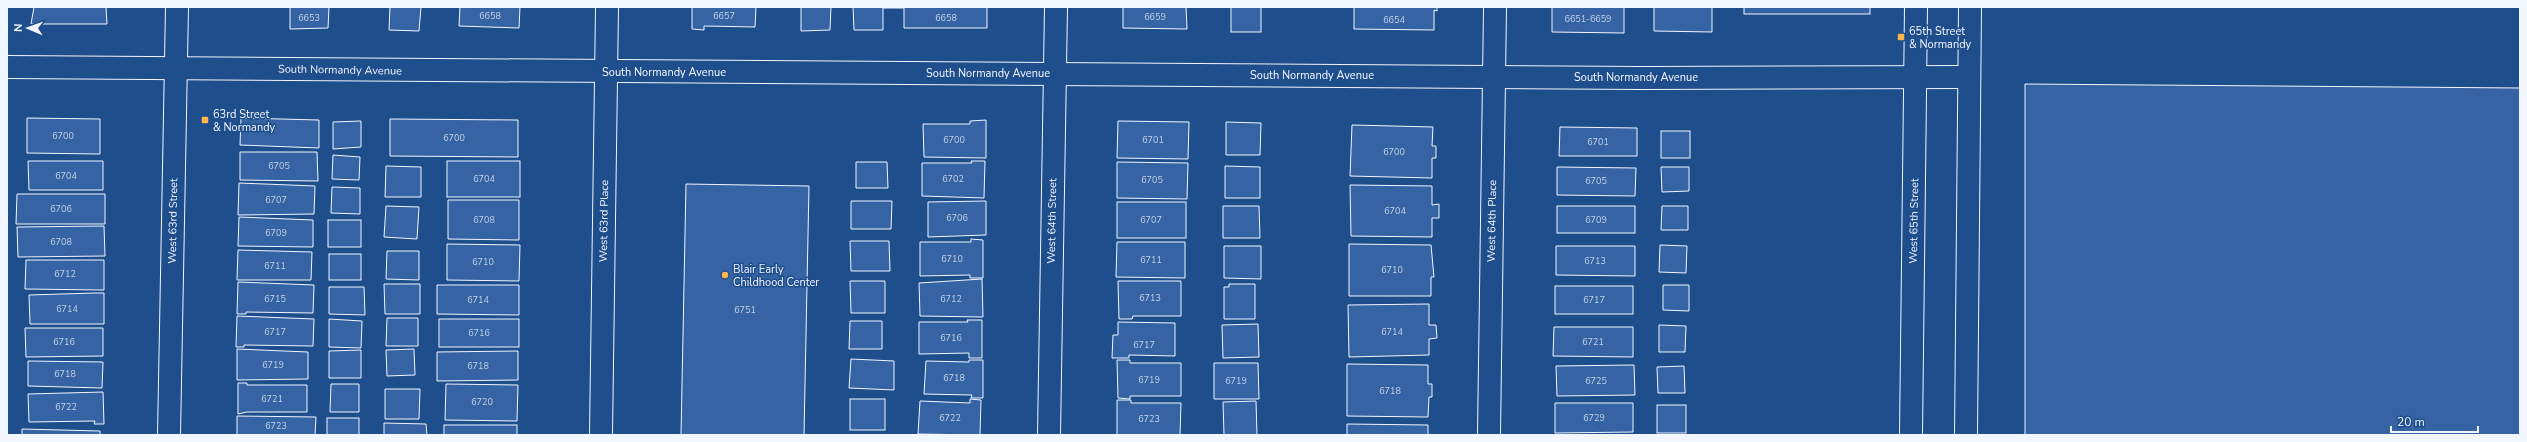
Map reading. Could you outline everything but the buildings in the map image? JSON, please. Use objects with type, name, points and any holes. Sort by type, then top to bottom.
[{"type":"street","name":"West 63rd Street","points":[[169,435],[177,7]]},
{"type":"street","name":"West 63rd Place","points":[[601,435],[607,7]]},
{"type":"street","name":"West 64th Street","points":[[1049,435],[1056,7]]},
{"type":"street","name":"West 64th Place","points":[[1489,435],[1495,7]]},
{"type":"street","name":"West 65th Street","points":[[1911,435],[1916,7]]},
{"type":"street","points":[[1966,435],[1970,7]]},
{"type":"street","name":"South Normandy Avenue","points":[[7,67],[1494,77],[1969,77]]},
{"type":"place","name":"65th Street & Normandy","points":[[1901,37]]},
{"type":"place","name":"63rd Street & Normandy","points":[[205,120]]},
{"type":"place","name":"Blair Early Childhood Center","points":[[725,275]]}]
